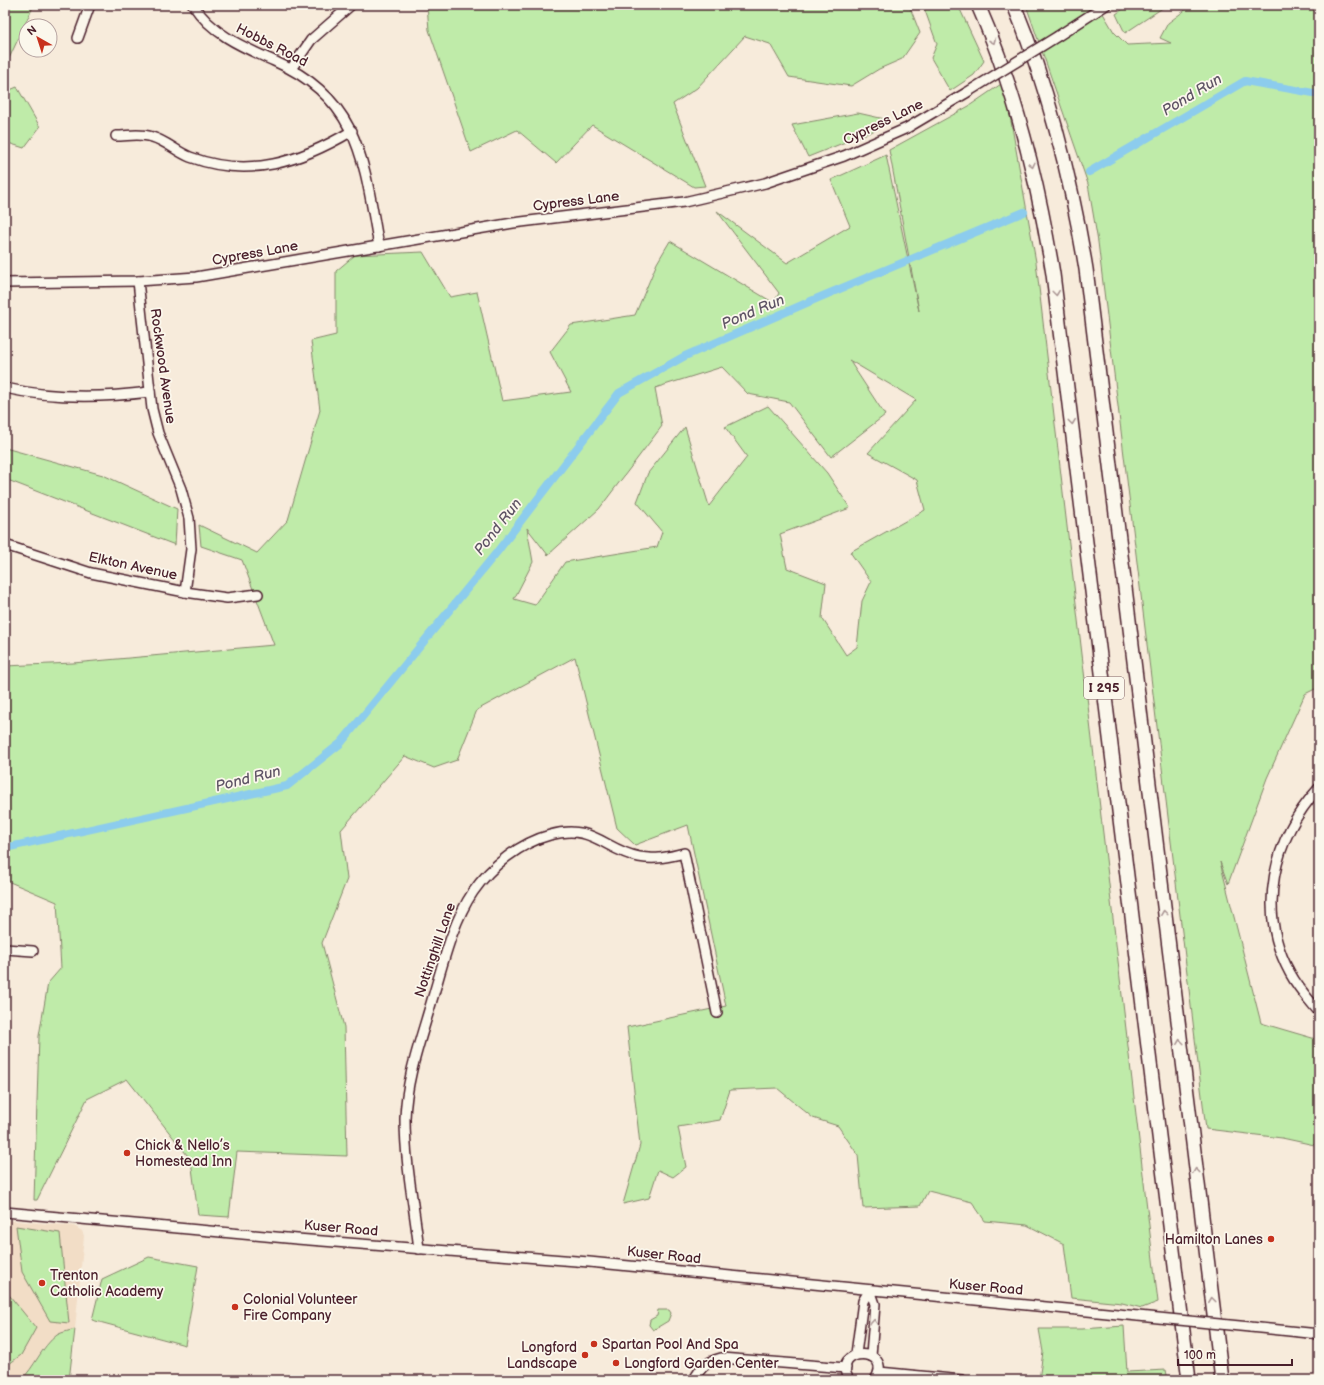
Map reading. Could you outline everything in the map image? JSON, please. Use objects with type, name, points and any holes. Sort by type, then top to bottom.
[{"type":"highway","name":"I 295","points":[[978,5],[1000,58],[1026,141],[1039,195],[1053,274],[1189,1380]]},
{"type":"highway","name":"I 295","points":[[1014,5],[1043,82],[1055,122],[1070,181],[1086,269],[1222,1380]]},
{"type":"street","points":[[78,38],[90,5]]},
{"type":"street","name":"Hobbs Road","points":[[193,5],[206,22],[226,38],[305,77],[330,99],[352,131],[365,168],[379,246]]},
{"type":"street","points":[[291,69],[311,40],[352,5]]},
{"type":"street","name":"Cypress Lane","points":[[5,282],[138,281],[196,277],[513,223],[684,202],[765,183],[805,171],[869,146],[913,124],[966,93],[1106,5]]},
{"type":"street","points":[[116,136],[151,136],[186,155],[202,161],[218,166],[250,168],[280,163],[300,157],[335,141],[352,131]]},
{"type":"street","name":"Rockwood Avenue","points":[[138,281],[150,392],[158,433],[181,489],[189,518],[191,550],[185,592]]},
{"type":"street","points":[[5,388],[42,395],[74,397],[106,397],[150,392]]},
{"type":"street","name":"Elkton Avenue","points":[[5,545],[91,573],[185,592],[228,598],[258,594]]},
{"type":"street","points":[[1319,788],[1296,817],[1282,846],[1274,877],[1272,907],[1274,924],[1282,955],[1300,989],[1319,1012]]},
{"type":"street","name":"Nottinghill Lane","points":[[419,1249],[406,1141],[405,1119],[409,1081],[457,922],[473,892],[506,857],[533,841],[548,835],[572,832],[597,837],[618,850],[640,858],[665,858],[684,853],[717,1013]]},
{"type":"street","points":[[5,949],[33,952]]},
{"type":"street","name":"Kuser Road","points":[[5,1212],[419,1249],[589,1262],[1319,1334]]},
{"type":"street","points":[[856,1354],[863,1301],[870,1290]]},
{"type":"street","points":[[870,1290],[875,1304],[871,1356]]},
{"type":"street","points":[[849,1380],[846,1368],[849,1360],[856,1354],[871,1356],[877,1363],[877,1376],[962,1380]]},
{"type":"street","points":[[694,1380],[698,1372],[707,1362],[721,1358],[846,1368]]},
{"type":"shaded area","name":"Trenton Catholic Academy","points":[[5,1220],[74,1226],[82,1231],[84,1236],[75,1329],[58,1334],[45,1346],[27,1374],[21,1380],[5,1380]]},
{"type":"green space","points":[[5,5],[34,5],[28,18],[18,18],[18,39],[5,67]]},
{"type":"green space","points":[[427,5],[909,5],[920,33],[902,59],[879,69],[851,86],[789,77],[770,44],[745,36],[697,88],[673,104],[705,186],[694,187],[592,125],[556,163],[517,130],[471,152],[429,30]]},
{"type":"green space","points":[[923,5],[958,5],[984,61],[974,75],[950,91],[931,58],[937,44]]},
{"type":"green space","points":[[1026,5],[1098,5],[1114,32],[1127,45],[1171,43],[1160,38],[1168,23],[1192,5],[1319,5],[1319,687],[1305,694],[1267,778],[1228,884],[1220,862],[1261,1023],[1319,1040],[1319,1146],[1282,1138],[1206,1129],[1098,242],[1088,184]]},
{"type":"green space","points":[[1129,5],[1167,5],[1125,33],[1116,14]]},
{"type":"green space","points":[[1004,82],[1036,262],[1158,1302],[1142,1308],[1122,1303],[1071,1298],[1064,1244],[1027,1225],[985,1221],[972,1202],[928,1191],[920,1206],[863,1208],[858,1155],[838,1126],[813,1118],[777,1088],[730,1090],[720,1120],[678,1127],[686,1167],[673,1177],[658,1170],[649,1198],[623,1204],[640,1145],[627,1027],[726,1006],[688,825],[635,845],[617,828],[575,657],[477,710],[457,760],[434,768],[405,756],[341,830],[347,879],[322,943],[344,1027],[347,1156],[237,1152],[229,1217],[198,1215],[191,1160],[127,1079],[87,1099],[37,1200],[34,1200],[39,1036],[48,983],[61,968],[57,902],[5,880],[5,666],[73,663],[274,645],[242,560],[201,546],[199,525],[257,553],[288,520],[320,410],[311,341],[336,335],[336,271],[355,255],[423,252],[450,297],[477,292],[502,401],[571,392],[550,352],[571,325],[635,315],[657,263],[670,241],[774,303],[779,293],[717,211],[787,263],[850,226],[831,180],[886,155],[919,311],[889,150],[969,106]],"holes":[[[849,360],[916,400],[868,453],[917,480],[925,510],[850,552],[871,582],[862,601],[857,647],[846,655],[822,618],[826,583],[787,568],[780,534],[850,508],[827,473],[768,406],[725,427],[747,457],[709,506],[685,427],[648,473],[637,502],[662,532],[657,547],[565,562],[535,605],[514,599],[533,562],[527,528],[548,555],[599,509],[662,426],[655,388],[722,367],[748,394],[789,402],[831,457],[885,415]]]},
{"type":"green space","points":[[17,87],[40,127],[24,148],[5,142],[5,92]]},
{"type":"green space","points":[[858,113],[889,120],[878,129],[808,157],[792,125]]},
{"type":"green space","points":[[5,448],[103,475],[177,509],[175,545],[5,479]]},
{"type":"green space","points":[[16,1226],[60,1233],[69,1323],[50,1321],[22,1272]]},
{"type":"green space","points":[[149,1257],[198,1266],[185,1345],[92,1320],[102,1279]]},
{"type":"green space","points":[[5,1290],[36,1328],[21,1355],[5,1367]]},
{"type":"green space","points":[[658,1310],[669,1310],[671,1313],[668,1321],[653,1330],[649,1325],[650,1320],[657,1316]]},
{"type":"green space","points":[[1124,1326],[1127,1372],[1166,1370],[1168,1380],[1039,1380],[1043,1352],[1039,1329],[1082,1329]]},
{"type":"green space","points":[[75,1329],[69,1380],[21,1380],[51,1340],[59,1334]]},
{"type":"waterway","name":"Pond Run","points":[[1089,172],[1245,81],[1319,94]]},
{"type":"waterway","name":"Pond Run","points":[[5,848],[287,786],[341,743],[497,552],[619,393],[685,356],[818,298],[1024,212]]},
{"type":"place","name":"Chick & Nello’s Homestead Inn","points":[[127,1153]]},
{"type":"place","name":"Hamilton Lanes","points":[[1271,1239]]},
{"type":"place","name":"Trenton Catholic Academy","points":[[42,1283]]},
{"type":"place","name":"Colonial Volunteer Fire Company","points":[[235,1307]]},
{"type":"place","name":"Spartan Pool And Spa","points":[[594,1344]]},
{"type":"place","name":"Longford Landscape","points":[[585,1355]]},
{"type":"place","name":"Longford Garden Center","points":[[616,1363]]}]
